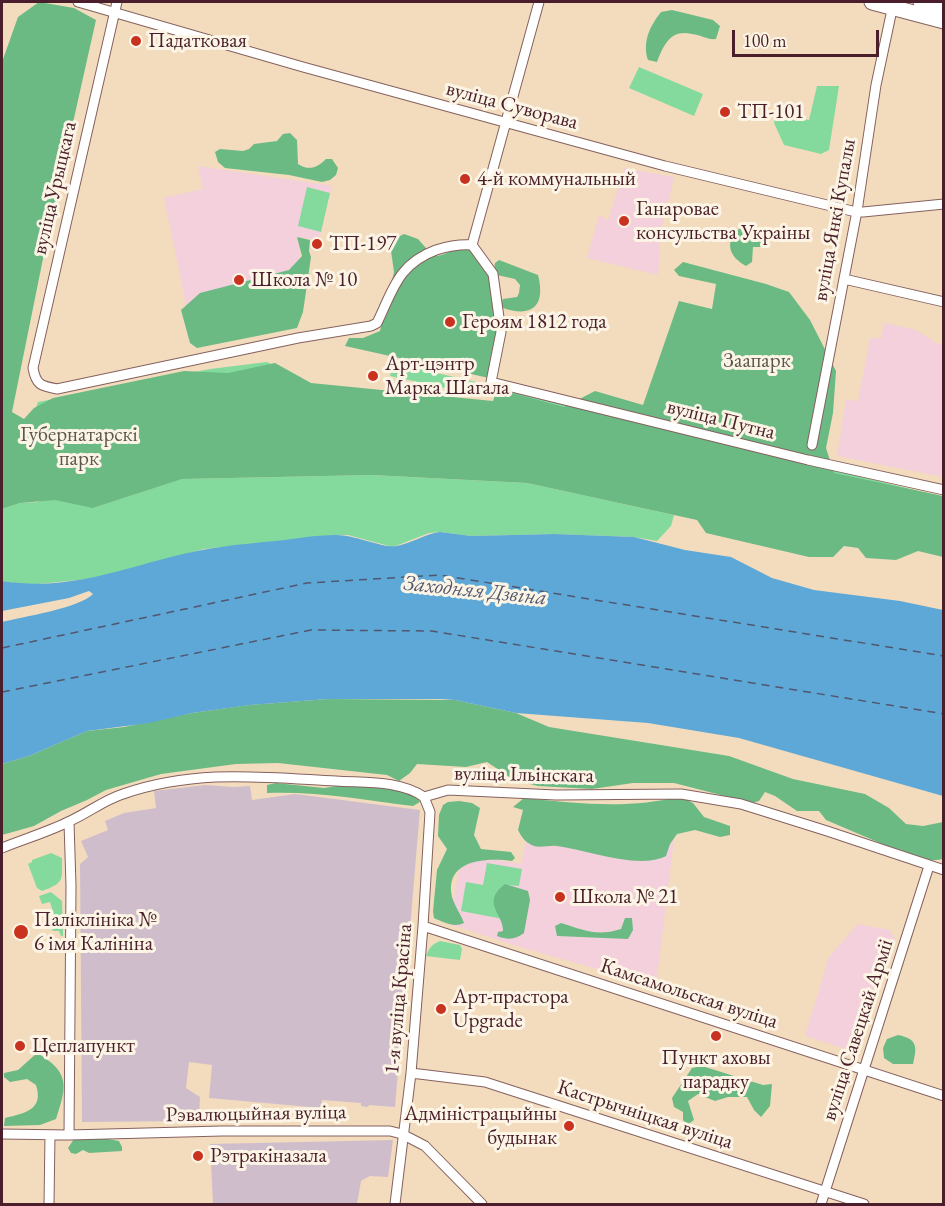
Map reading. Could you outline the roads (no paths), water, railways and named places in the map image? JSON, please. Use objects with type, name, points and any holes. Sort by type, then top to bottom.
[{"type":"main road","points":[[872,2],[893,4],[944,21]]},
{"type":"main road","points":[[921,2],[944,8]]},
{"type":"street","name":"вуліца Суворава","points":[[78,2],[303,68],[743,186],[857,211],[944,204]]},
{"type":"street","name":"вуліца Урыцкага","points":[[117,2],[33,368],[35,380],[44,387],[57,389],[289,340],[353,331],[377,323],[402,273],[419,256],[456,244],[472,245]]},
{"type":"street","points":[[472,245],[539,2]]},
{"type":"street","name":"вуліца Янкі Купалы","points":[[812,445],[857,211],[876,85],[893,4]]},
{"type":"street","name":"вуліца Путна","points":[[472,245],[493,274],[501,332],[491,382],[808,460],[944,490]]},
{"type":"street","points":[[844,279],[944,302]]},
{"type":"street","name":"вуліца Ільінскага","points":[[2,848],[69,822],[120,795],[194,777],[230,776],[386,784],[414,789],[424,797],[448,790],[556,795],[681,794],[741,804],[944,870]]},
{"type":"street","name":"1-я вуліца Красіна","points":[[395,1204],[411,1072],[423,926],[430,812],[424,797]]},
{"type":"street","points":[[69,822],[71,897],[69,1135]]},
{"type":"street","name":"вуліца Савецкай Арміі","points":[[821,1204],[929,866]]},
{"type":"street","name":"Камсамольская вуліца","points":[[423,926],[944,1096]]},
{"type":"street","name":"Кастрычніцкая вуліца","points":[[411,1072],[485,1082],[864,1204]]},
{"type":"street","name":"Рэвалюцыйная вуліца","points":[[2,1134],[379,1130],[402,1134],[425,1146],[482,1204]]},
{"type":"street","points":[[49,1204],[50,1135]]},
{"type":"water","name":"Заходняя Дзвіна","points":[[440,532],[471,536],[555,534],[634,537],[685,550],[731,557],[772,578],[814,590],[900,601],[943,610],[943,796],[739,738],[648,723],[516,713],[441,699],[328,699],[250,705],[192,713],[149,723],[87,731],[29,756],[2,764],[2,622],[64,608],[93,594],[89,591],[69,598],[2,611],[2,581],[31,584],[59,583],[113,573],[193,552],[312,536],[342,535],[377,544],[397,546]]},
{"type":"place","name":"Падатковая","points":[[136,41]]},
{"type":"place","name":"ТП-101","points":[[725,112]]},
{"type":"place","name":"4-й коммунальный","points":[[465,179]]},
{"type":"place","name":"Ганаровае консульства Украіны","points":[[624,221]]},
{"type":"place","name":"ТП-197","points":[[317,244]]},
{"type":"place","name":"Школа № 10","points":[[239,280]]},
{"type":"place","name":"Героям 1812 года","points":[[450,322]]},
{"type":"place","name":"Арт-цэнтр Марка Шагала","points":[[373,376]]},
{"type":"place","name":"Школа № 21","points":[[560,897]]},
{"type":"place","name":"Паліклініка № 6 імя Калініна","points":[[21,932]]},
{"type":"place","name":"Арт-прастора Upgrade","points":[[441,1009]]},
{"type":"place","name":"Пункт аховы парадку","points":[[716,1036]]},
{"type":"place","name":"Цеплапункт","points":[[20,1046]]},
{"type":"place","name":"Адміністрацыйны будынак","points":[[569,1126]]},
{"type":"place","name":"Рэтракіназала","points":[[198,1156]]},
{"type":"park label","name":"Заапарк","points":[[757,361]]},
{"type":"park label","name":"Губернатарскі парк","points":[[79,447]]}]
